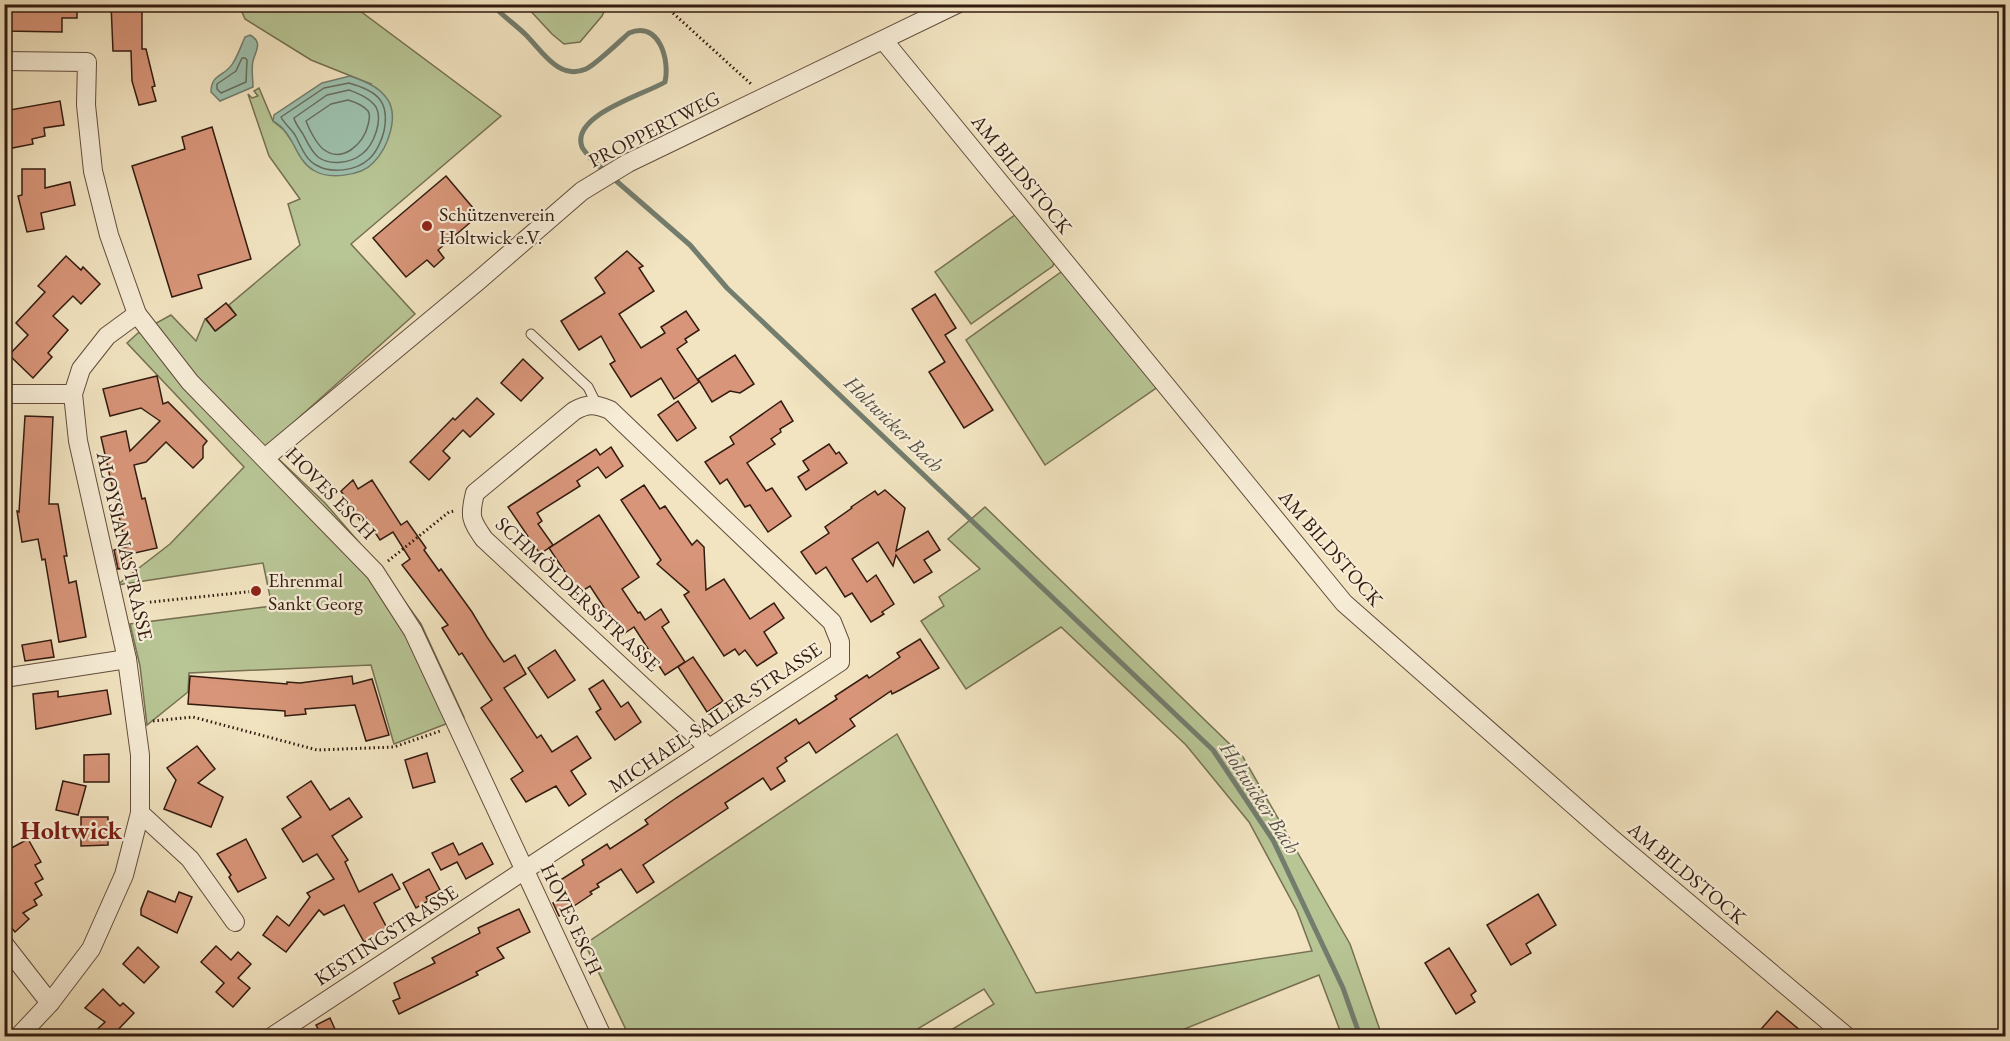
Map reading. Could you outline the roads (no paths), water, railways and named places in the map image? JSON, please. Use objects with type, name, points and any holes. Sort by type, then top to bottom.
[{"type":"street","name":"PROPPERTWEG","points":[[265,458],[478,281],[582,191],[628,163],[957,4]]},
{"type":"street","name":"AM BILDSTOCK","points":[[884,41],[1344,603],[1611,838],[1846,1036]]},
{"type":"street","name":"HOVES ESCH","points":[[4,61],[87,62],[86,105],[93,171],[109,235],[137,314],[190,382],[375,572],[413,631],[602,1036]]},
{"type":"street","name":"ALOYSIANASTRASSE","points":[[19,1036],[50,1003],[91,949],[124,874],[140,813],[140,755],[127,659],[78,441],[73,394],[81,369],[107,336],[137,314]]},
{"type":"street","points":[[4,394],[73,394]]},
{"type":"street","name":"SCHMÖLDERSSTRASSE","points":[[597,405],[586,404],[574,411],[475,494],[471,508],[473,523],[484,539],[709,748]]},
{"type":"street","name":"MICHAEL-SAILER-STRASSE","points":[[524,870],[840,662],[840,642],[832,622],[610,410],[597,405]]},
{"type":"street","points":[[4,678],[127,659]]},
{"type":"street","points":[[140,813],[190,859],[235,922]]},
{"type":"street","name":"KESTINGSTRASSE","points":[[273,1036],[524,870]]},
{"type":"street","points":[[4,944],[50,1003]]},
{"type":"lane","points":[[531,334],[588,387],[597,405]]},
{"type":"water","points":[[250,35],[257,43],[252,64],[253,87],[220,101],[211,92],[213,81],[230,67],[245,37]]},
{"type":"water","points":[[350,76],[373,86],[385,96],[392,112],[391,131],[378,157],[368,167],[353,174],[335,176],[319,173],[300,157],[288,135],[273,121],[274,115],[322,83]]},
{"type":"waterway","name":"Holtwicker Bach","points":[[492,4],[545,56],[559,68],[567,71],[576,72],[590,67],[629,33],[639,30],[655,37],[664,53],[665,82],[612,107],[587,125],[581,136],[584,150],[591,159],[690,245],[727,288],[1213,750],[1273,840],[1343,988],[1360,1036]]},
{"type":"place","name":"Schützenverein Holtwick e.V.","points":[[427,226]]},
{"type":"place","name":"Ehrenmal Sankt Georg","points":[[256,591]]},
{"type":"district","name":"Holtwick","points":[[71,830]]}]
